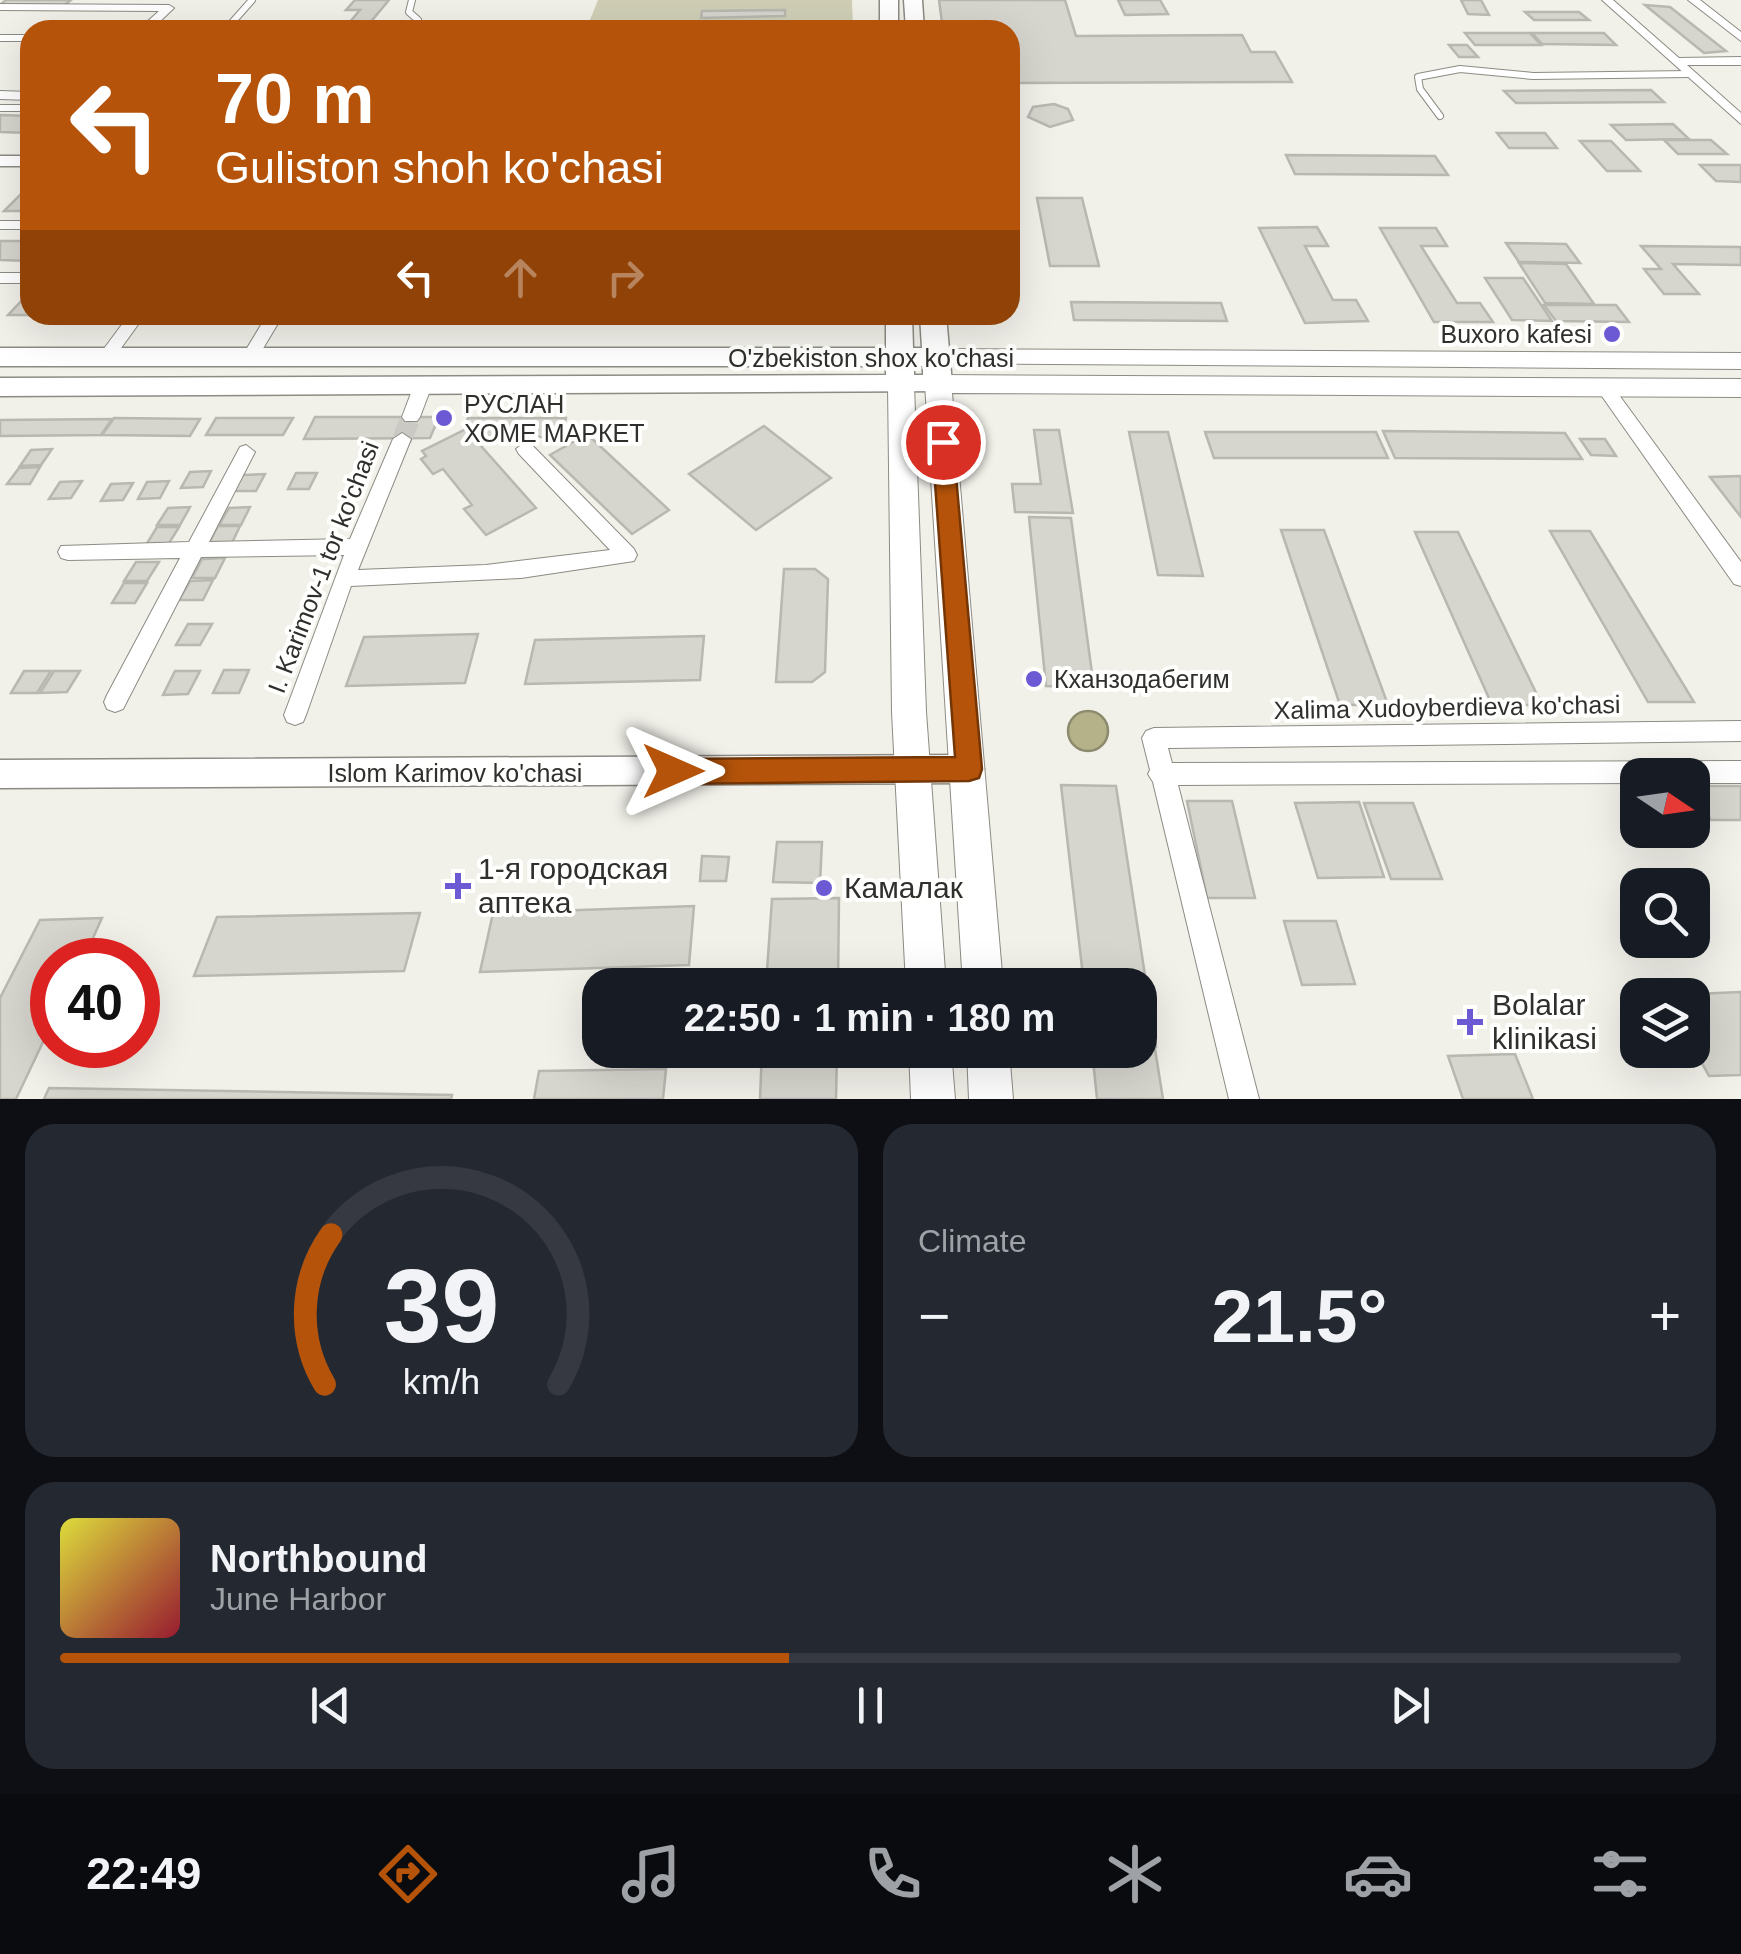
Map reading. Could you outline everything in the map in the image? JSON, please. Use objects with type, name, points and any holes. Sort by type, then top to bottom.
[{"type":"main road","points":[[899,325],[913,769],[925,968]]},
{"type":"main road","points":[[934,325],[983,968]]},
{"type":"main road","name":"O'zbekiston shox ko'chasi","points":[[0,357],[249,358],[836,372]]},
{"type":"main road","name":"O'zbekiston shox ko'chasi","points":[[0,386],[423,386],[836,372],[1741,361]]},
{"type":"main road","name":"O'zbekiston shox ko'chasi","points":[[1007,371],[1605,388],[1741,388]]},
{"type":"main road","points":[[931,1068],[932,1099]]},
{"type":"main road","points":[[989,1068],[990,1099]]},
{"type":"street","points":[[1606,0],[1741,120]]},
{"type":"street","points":[[1693,0],[1741,38]]},
{"type":"street","points":[[0,7],[169,8],[155,20]]},
{"type":"street","points":[[1676,62],[1741,61]]},
{"type":"street","points":[[105,358],[130,325]]},
{"type":"street","points":[[249,358],[269,325]]},
{"type":"street","points":[[411,417],[423,386]]},
{"type":"street","points":[[1605,388],[1741,578]]},
{"type":"street","name":"I. Karimov-1 tor ko'chasi","points":[[295,714],[344,578],[402,438]]},
{"type":"street","points":[[344,578],[434,578],[576,565],[627,555],[525,449]]},
{"type":"street","points":[[115,702],[246,452]]},
{"type":"street","points":[[68,552],[357,547]]},
{"type":"street","name":"Xalima Xudoyberdieva ko'chasi","points":[[1160,774],[1154,738],[1741,731]]},
{"type":"street","name":"Islom Karimov ko'chasi","points":[[0,774],[969,769]]},
{"type":"street","points":[[1244,1099],[1160,774],[1741,772]]},
{"type":"lane","points":[[235,20],[252,0]]},
{"type":"lane","points":[[412,0],[409,12],[418,20]]},
{"type":"lane","points":[[1440,116],[1420,88],[1418,78],[1447,68],[1527,76],[1690,74]]},
{"type":"green space","points":[[598,0],[852,0],[853,20],[590,20]]},
{"type":"shaded area","points":[[1088,711],[1102,717],[1108,731],[1102,745],[1088,751],[1074,745],[1068,731],[1074,717]]},
{"type":"building","points":[[6,0],[71,0],[62,7],[0,5]]},
{"type":"building","points":[[355,0],[389,0],[372,20],[352,20],[360,10],[346,10]]},
{"type":"building","points":[[939,0],[1065,0],[1076,36],[1242,35],[1251,52],[1275,52],[1292,82],[1020,83],[1020,20],[942,20]]},
{"type":"building","points":[[1118,0],[1160,0],[1168,14],[1125,15]]},
{"type":"building","points":[[1461,0],[1481,0],[1489,15],[1468,14]]},
{"type":"building","points":[[1645,5],[1670,7],[1726,51],[1704,53]]},
{"type":"building","points":[[785,10],[785,16],[701,18],[702,11]]},
{"type":"building","points":[[1525,12],[1579,12],[1589,20],[1534,20]]},
{"type":"building","points":[[1465,33],[1530,33],[1541,45],[1475,45]]},
{"type":"building","points":[[1532,33],[1604,33],[1616,45],[1542,44]]},
{"type":"building","points":[[1449,45],[1467,45],[1478,57],[1459,57]]},
{"type":"building","points":[[1651,90],[1664,102],[1516,103],[1504,91]]},
{"type":"building","points":[[1054,104],[1068,109],[1073,120],[1050,127],[1028,117],[1033,107]]},
{"type":"building","points":[[0,115],[20,116],[20,133],[0,132]]},
{"type":"building","points":[[1673,124],[1689,139],[1626,140],[1611,125]]},
{"type":"building","points":[[1497,133],[1545,133],[1557,148],[1509,148]]},
{"type":"building","points":[[1664,140],[1711,140],[1727,154],[1678,154]]},
{"type":"building","points":[[1580,141],[1611,141],[1640,171],[1607,171]]},
{"type":"building","points":[[1286,155],[1435,156],[1448,175],[1295,174]]},
{"type":"building","points":[[1700,165],[1741,165],[1741,182],[1716,181]]},
{"type":"building","points":[[20,195],[20,211],[4,211]]},
{"type":"building","points":[[1037,198],[1082,198],[1099,266],[1050,266]]},
{"type":"building","points":[[1317,227],[1328,246],[1305,246],[1333,300],[1356,300],[1368,321],[1305,323],[1259,228]]},
{"type":"building","points":[[1380,228],[1436,228],[1447,246],[1421,246],[1457,303],[1480,303],[1493,322],[1434,322]]},
{"type":"building","points":[[0,241],[20,241],[20,261],[0,260]]},
{"type":"building","points":[[1506,243],[1566,244],[1580,263],[1519,262]]},
{"type":"building","points":[[1641,246],[1741,247],[1741,265],[1673,264],[1699,294],[1664,294],[1644,269],[1661,269]]},
{"type":"building","points":[[1519,263],[1566,264],[1594,304],[1545,303]]},
{"type":"building","points":[[1485,278],[1523,278],[1552,321],[1512,320]]},
{"type":"building","points":[[20,302],[20,315],[8,315]]},
{"type":"building","points":[[1071,302],[1221,303],[1227,321],[1074,320]]},
{"type":"building","points":[[1544,305],[1616,305],[1629,322],[1556,321]]},
{"type":"building","points":[[315,417],[439,417],[430,438],[304,439]]},
{"type":"building","points":[[114,418],[200,419],[190,436],[102,435]]},
{"type":"building","points":[[216,418],[293,418],[283,435],[206,435]]},
{"type":"building","points":[[468,418],[566,418],[561,437],[474,437],[465,427]]},
{"type":"building","points":[[112,419],[101,435],[0,436],[0,420]]},
{"type":"building","points":[[764,426],[831,478],[756,530],[689,474]]},
{"type":"building","points":[[466,429],[536,508],[486,535],[464,509],[472,505],[443,469],[433,474],[421,459],[426,456],[422,451]]},
{"type":"building","points":[[1034,430],[1059,430],[1073,513],[1015,512],[1012,484],[1041,484]]},
{"type":"building","points":[[1383,431],[1565,433],[1582,459],[1395,458]]},
{"type":"building","points":[[1129,432],[1168,432],[1203,576],[1158,575]]},
{"type":"building","points":[[1205,432],[1376,432],[1388,458],[1214,458]]},
{"type":"building","points":[[587,434],[669,510],[632,534],[550,455]]},
{"type":"building","points":[[1580,439],[1605,439],[1616,456],[1591,455]]},
{"type":"building","points":[[52,449],[41,465],[20,466],[31,450]]},
{"type":"building","points":[[40,467],[30,484],[7,484],[19,468]]},
{"type":"building","points":[[211,471],[203,487],[181,488],[190,472]]},
{"type":"building","points":[[296,473],[317,473],[309,489],[288,489]]},
{"type":"building","points":[[265,474],[256,491],[234,491],[243,475]]},
{"type":"building","points":[[1741,476],[1741,517],[1710,477]]},
{"type":"building","points":[[82,481],[71,498],[49,499],[60,482]]},
{"type":"building","points":[[169,481],[160,498],[138,499],[147,482]]},
{"type":"building","points":[[133,483],[123,500],[101,501],[111,484]]},
{"type":"building","points":[[190,507],[180,525],[157,525],[168,508]]},
{"type":"building","points":[[250,507],[241,525],[219,525],[229,508]]},
{"type":"building","points":[[1029,517],[1071,518],[1094,688],[1046,686]]},
{"type":"building","points":[[218,526],[240,526],[231,545],[208,545]]},
{"type":"building","points":[[157,527],[179,527],[168,545],[146,545]]},
{"type":"building","points":[[1281,530],[1324,530],[1388,705],[1340,705]]},
{"type":"building","points":[[1550,531],[1590,531],[1694,702],[1648,702]]},
{"type":"building","points":[[1415,532],[1458,532],[1542,705],[1492,705]]},
{"type":"building","points":[[225,558],[215,578],[192,578],[202,559]]},
{"type":"building","points":[[136,562],[159,562],[147,581],[124,581]]},
{"type":"building","points":[[784,569],[815,569],[828,579],[825,672],[812,682],[776,682]]},
{"type":"building","points":[[213,580],[203,600],[179,600],[190,581]]},
{"type":"building","points":[[124,583],[147,583],[135,603],[112,603]]},
{"type":"building","points":[[188,624],[212,624],[200,645],[176,645]]},
{"type":"building","points":[[478,634],[465,683],[346,686],[364,637]]},
{"type":"building","points":[[704,636],[700,680],[525,684],[535,640]]},
{"type":"building","points":[[224,670],[249,670],[239,693],[213,693]]},
{"type":"building","points":[[24,671],[51,671],[37,693],[11,693]]},
{"type":"building","points":[[54,671],[80,671],[67,692],[40,693]]},
{"type":"building","points":[[175,671],[200,671],[188,694],[163,695]]},
{"type":"building","points":[[1061,785],[1116,786],[1144,968],[1082,968]]},
{"type":"building","points":[[1710,786],[1741,786],[1741,820],[1711,820]]},
{"type":"building","points":[[1187,801],[1232,801],[1255,898],[1207,898]]},
{"type":"building","points":[[1359,802],[1384,877],[1318,878],[1295,803]]},
{"type":"building","points":[[1364,803],[1413,803],[1442,879],[1391,879]]},
{"type":"building","points":[[777,842],[822,842],[820,883],[773,882]]},
{"type":"building","points":[[702,856],[729,857],[726,881],[700,881]]},
{"type":"building","points":[[839,898],[838,968],[767,968],[772,899]]},
{"type":"building","points":[[694,906],[689,965],[480,972],[493,913]]},
{"type":"building","points":[[420,913],[404,971],[194,976],[217,917]]},
{"type":"building","points":[[102,918],[93,938],[31,938],[40,920]]},
{"type":"building","points":[[1284,921],[1336,921],[1355,984],[1302,985]]},
{"type":"building","points":[[30,940],[31,1068],[16,1099],[0,1099],[0,998]]},
{"type":"building","points":[[1741,992],[1741,1075],[1709,1076],[1705,1068],[1710,1068],[1710,993]]},
{"type":"building","points":[[1515,1054],[1533,1099],[1463,1099],[1448,1056]]},
{"type":"building","points":[[1157,1062],[1163,1099],[1097,1099],[1094,1068],[1157,1068]]},
{"type":"building","points":[[761,1068],[837,1068],[836,1099],[760,1099]]},
{"type":"building","points":[[666,1069],[663,1099],[534,1099],[539,1071]]},
{"type":"building","points":[[49,1088],[452,1095],[451,1099],[44,1099]]},
{"type":"tunnel","points":[[402,439],[411,417]]},
{"type":"place","name":"Buxoro kafesi","points":[[1612,334]]},
{"type":"place","name":"РУСЛАН ХОМЕ МАРКЕТ","points":[[444,418]]},
{"type":"place","name":"Кханзодабегим","points":[[1034,679]]},
{"type":"place","name":"1-я городская аптека","points":[[458,886]]},
{"type":"place","name":"Камалак","points":[[824,888]]},
{"type":"place","name":"Bolalar klinikasi","points":[[1470,1022]]},
{"type":"route","points":[[673,771],[969,769],[943,442]]}]
